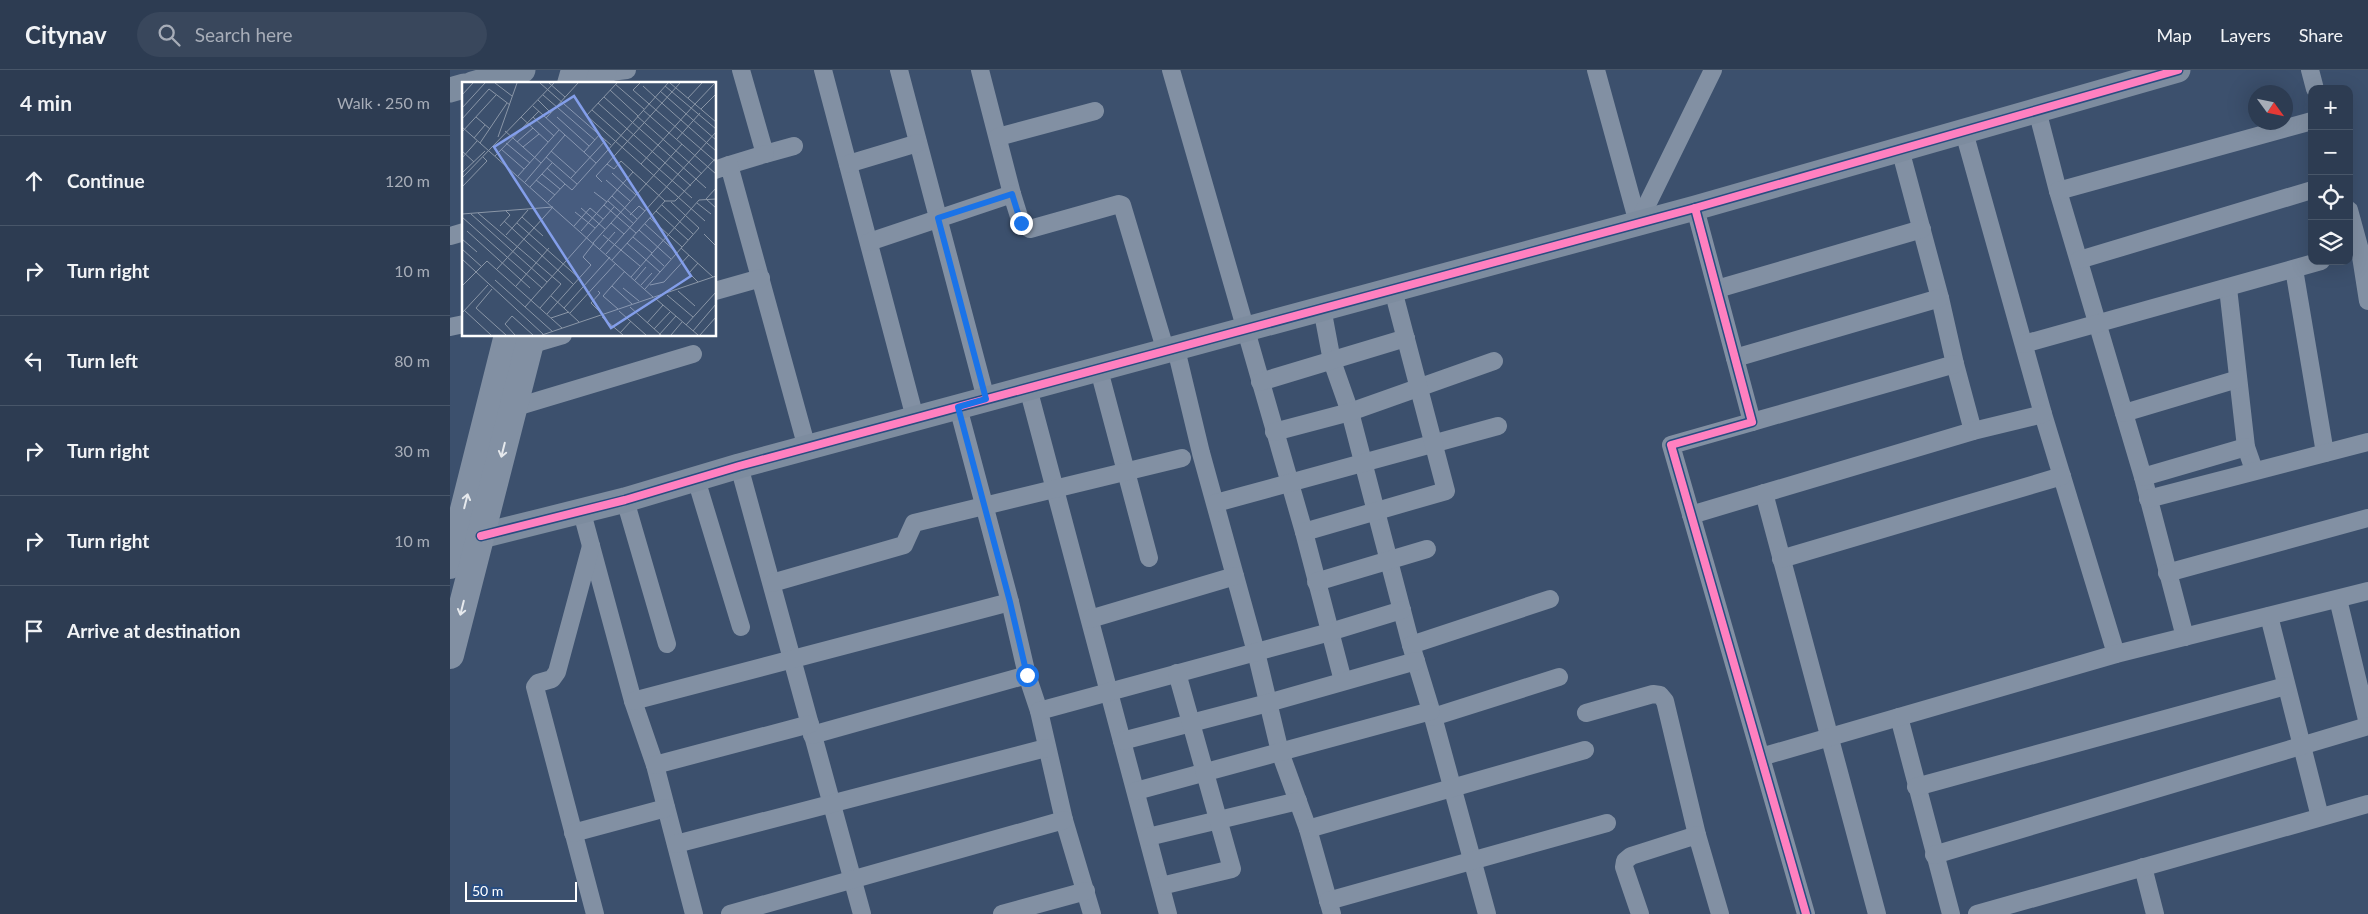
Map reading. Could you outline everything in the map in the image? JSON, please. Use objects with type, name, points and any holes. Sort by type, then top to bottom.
[{"type":"highway","points":[[459,547],[513,408],[523,338]]},
{"type":"highway","points":[[450,655],[459,547],[523,338]]},
{"type":"street","points":[[479,82],[523,70]]},
{"type":"street","points":[[741,70],[765,154]]},
{"type":"street","points":[[823,70],[915,418]]},
{"type":"street","points":[[899,70],[986,399]]},
{"type":"street","points":[[980,70],[1021,223],[1030,229],[1118,204],[1122,205],[1171,351],[1216,503],[1256,652],[1280,752],[1308,829],[1330,908],[1472,860],[1607,823]]},
{"type":"street","points":[[1171,70],[1244,330],[1304,532],[1342,680]]},
{"type":"street","points":[[1596,70],[1638,223]]},
{"type":"street","points":[[1638,223],[1713,70]]},
{"type":"street","points":[[459,547],[581,509],[625,500],[739,466],[1171,351],[1322,308],[1695,208],[2178,70]]},
{"type":"street","points":[[2310,70],[2314,85]]},
{"type":"street","points":[[2037,110],[2058,191],[2143,478],[2185,637]]},
{"type":"street","points":[[998,137],[1095,111]]},
{"type":"street","points":[[2058,191],[2308,122]]},
{"type":"street","points":[[1964,132],[2043,414],[2116,654]]},
{"type":"street","points":[[848,164],[918,143]]},
{"type":"street","points":[[794,146],[722,168],[761,278],[807,448]]},
{"type":"street","points":[[1900,149],[1973,431]]},
{"type":"street","points":[[2079,260],[2308,191]]},
{"type":"street","points":[[869,242],[1012,194]]},
{"type":"street","points":[[1695,208],[1752,422]]},
{"type":"street","points":[[2352,220],[2368,301]]},
{"type":"street","points":[[1717,289],[1922,229]]},
{"type":"street","points":[[2024,344],[2308,265]]},
{"type":"street","points":[[2294,269],[2325,453]]},
{"type":"street","points":[[716,291],[761,278]]},
{"type":"street","points":[[2228,288],[2246,446],[2254,470]]},
{"type":"street","points":[[1304,532],[1446,491],[1432,444],[1393,290]]},
{"type":"street","points":[[1735,358],[1940,298]]},
{"type":"street","points":[[1322,308],[1332,361],[1350,412],[1402,610],[1487,914]]},
{"type":"street","points":[[523,338],[550,336]]},
{"type":"street","points":[[1260,382],[1406,338]]},
{"type":"street","points":[[513,408],[693,354]]},
{"type":"street","points":[[1274,432],[1350,412],[1494,361]]},
{"type":"street","points":[[1806,914],[1671,445],[1955,364]]},
{"type":"street","points":[[1099,370],[1149,558]]},
{"type":"street","points":[[2124,413],[2238,379]]},
{"type":"street","points":[[1028,388],[1168,914]]},
{"type":"street","points":[[958,407],[1010,602],[1027,675],[1039,711],[1064,820],[1092,914]]},
{"type":"street","points":[[1691,515],[1973,431],[2043,414]]},
{"type":"street","points":[[1216,503],[1498,426]]},
{"type":"street","points":[[2148,499],[2368,442]]},
{"type":"street","points":[[2143,478],[2246,446]]},
{"type":"street","points":[[772,583],[904,545],[914,523],[1182,458]]},
{"type":"street","points":[[739,466],[862,914]]},
{"type":"street","points":[[1781,559],[2062,476]]},
{"type":"street","points":[[696,479],[741,627]]},
{"type":"street","points":[[1764,493],[1877,914]]},
{"type":"street","points":[[625,500],[667,644]]},
{"type":"street","points":[[581,509],[633,701],[655,765],[694,914]]},
{"type":"street","points":[[2167,573],[2368,518]]},
{"type":"street","points":[[592,545],[557,672],[552,679],[538,683],[535,687],[594,914]]},
{"type":"street","points":[[1316,582],[1427,549]]},
{"type":"street","points":[[1090,619],[1235,576]]},
{"type":"street","points":[[1761,757],[2116,654],[2368,591]]},
{"type":"street","points":[[1122,741],[1268,703],[1342,680],[1550,599]]},
{"type":"street","points":[[1934,855],[2368,725],[2360,661],[2338,599]]},
{"type":"street","points":[[633,701],[1010,602]]},
{"type":"street","points":[[1039,711],[1330,632],[1402,610]]},
{"type":"street","points":[[2269,616],[2320,817]]},
{"type":"street","points":[[1161,886],[1232,869],[1193,722],[1177,672]]},
{"type":"street","points":[[655,765],[811,730],[1027,675]]},
{"type":"street","points":[[1136,791],[1206,771],[1432,714],[1559,677]]},
{"type":"street","points":[[1916,787],[2286,686]]},
{"type":"street","points":[[1586,713],[1653,694],[1660,695],[1666,701],[1697,835],[1720,914]]},
{"type":"street","points":[[1899,717],[1951,914]]},
{"type":"street","points":[[676,844],[1046,748]]},
{"type":"street","points":[[1308,829],[1585,750]]},
{"type":"street","points":[[1148,837],[1298,801]]},
{"type":"street","points":[[1977,914],[2368,804]]},
{"type":"street","points":[[573,833],[666,808]]},
{"type":"street","points":[[730,914],[1064,820]]},
{"type":"street","points":[[1640,914],[1624,867],[1625,861],[1631,856],[1697,835]]},
{"type":"street","points":[[2143,867],[2155,914]]},
{"type":"street","points":[[1002,914],[1086,891]]},
{"type":"cycle path","points":[[481,536],[625,500],[739,466],[1695,208],[2178,70]]},
{"type":"cycle path","points":[[1695,208],[1752,422],[1671,445],[1806,914]]},
{"type":"route","points":[[1021,223],[1012,194],[938,218],[986,399],[958,407],[1010,602],[1027,675]]}]
